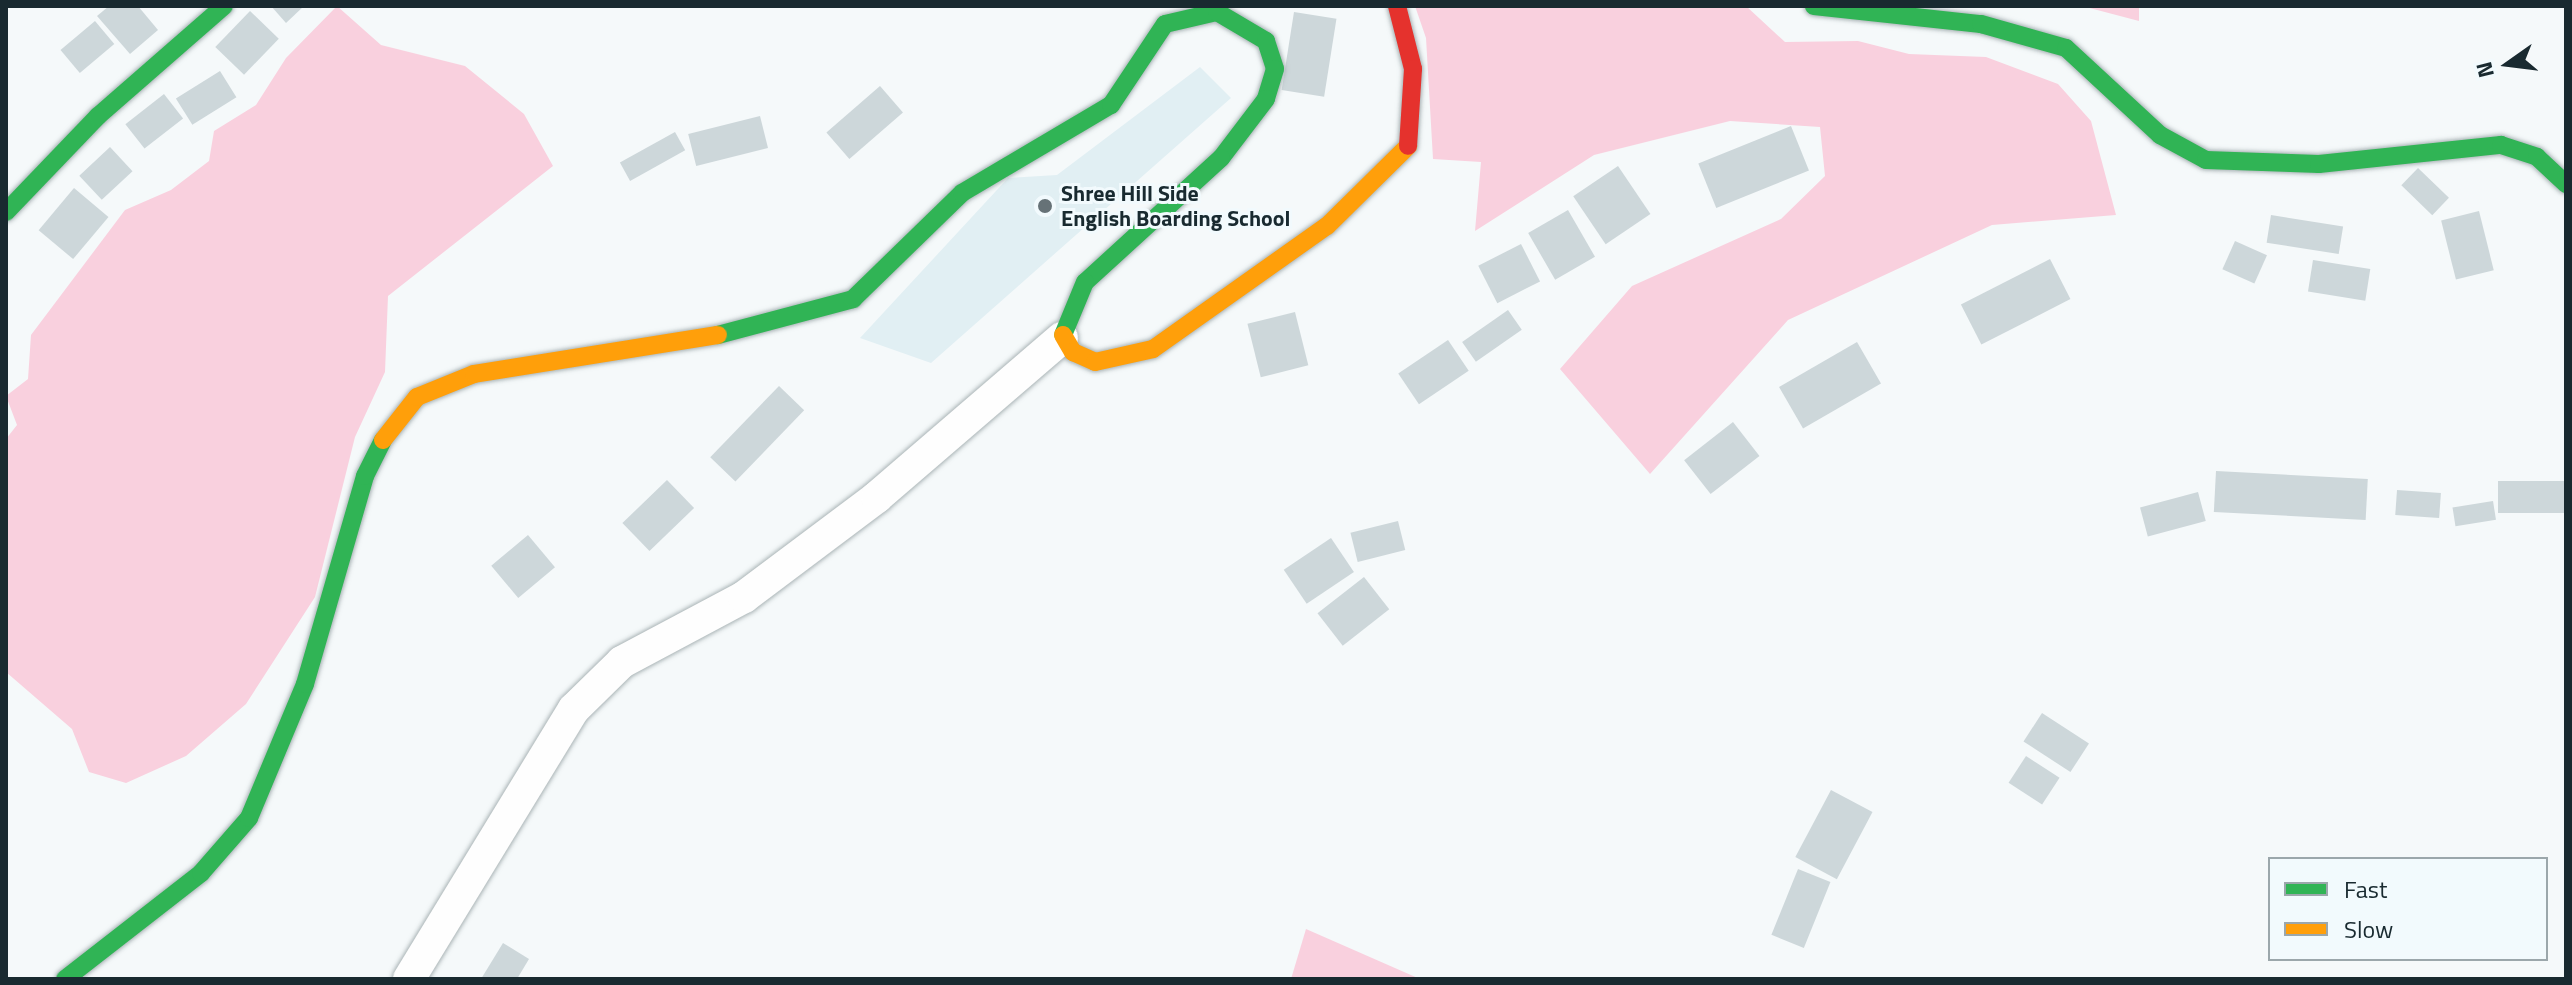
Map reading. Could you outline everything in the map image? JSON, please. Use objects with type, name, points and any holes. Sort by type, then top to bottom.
[{"type":"street","points":[[6,212],[98,116],[224,6]]},
{"type":"street","points":[[65,979],[201,873],[249,818],[305,684],[365,476],[387,431],[417,397],[474,374],[716,336],[853,299],[962,193],[1111,105],[1155,15],[1201,10],[1244,23],[1273,54],[1272,84],[1221,158],[1085,282],[1062,319],[1062,338],[1079,357],[1104,363],[1153,349],[1391,174],[1387,166],[1408,153],[1413,69],[1397,6]]},
{"type":"street","points":[[1814,6],[1866,17],[1981,24],[2066,48],[2160,135],[2206,160],[2319,164],[2501,145],[2537,157],[2566,184]]},
{"type":"street","points":[[409,979],[574,709],[622,662],[744,597],[877,497],[1062,338]]},
{"type":"shaded area","points":[[337,6],[381,45],[465,66],[524,114],[553,166],[388,296],[385,372],[355,437],[315,597],[246,704],[186,756],[126,783],[89,772],[72,729],[6,672],[6,439],[17,425],[6,396],[28,379],[31,335],[125,210],[171,190],[209,161],[214,131],[256,105],[286,58]]},
{"type":"shaded area","points":[[1415,6],[1746,6],[1785,42],[1858,41],[1909,54],[1986,57],[2058,84],[2091,121],[2116,215],[1992,225],[1788,320],[1650,474],[1560,369],[1632,286],[1781,219],[1825,176],[1820,127],[1730,121],[1594,155],[1475,231],[1481,162],[1433,159],[1426,38]]},
{"type":"shaded area","points":[[2082,6],[2139,6],[2139,21]]},
{"type":"shaded area","name":"Shree Hill Side English Boarding School","points":[[1200,67],[1231,98],[931,363],[860,338],[1008,178],[1057,175]]},
{"type":"shaded area","points":[[1306,929],[1420,979],[1291,979]]},
{"type":"building","points":[[109,6],[138,6],[158,30],[130,54],[97,16]]},
{"type":"building","points":[[271,6],[304,6],[286,23]]},
{"type":"building","points":[[250,11],[279,39],[244,75],[215,47]]},
{"type":"building","points":[[1294,12],[1336,19],[1324,97],[1282,90]]},
{"type":"building","points":[[95,21],[114,44],[80,73],[61,50]]},
{"type":"building","points":[[220,71],[236,97],[192,125],[176,99]]},
{"type":"building","points":[[880,86],[903,112],[849,159],[826,133]]},
{"type":"building","points":[[164,94],[183,118],[144,149],[125,124]]},
{"type":"building","points":[[760,116],[768,148],[696,166],[688,134]]},
{"type":"building","points":[[1791,126],[1809,171],[1716,208],[1698,163]]},
{"type":"building","points":[[675,132],[685,150],[630,181],[620,163]]},
{"type":"building","points":[[110,147],[133,171],[102,200],[79,176]]},
{"type":"building","points":[[1618,166],[1650,214],[1606,244],[1573,196]]},
{"type":"building","points":[[2418,168],[2449,198],[2432,215],[2401,185]]},
{"type":"building","points":[[74,188],[108,217],[73,259],[39,230]]},
{"type":"building","points":[[1568,210],[1595,257],[1555,280],[1528,233]]},
{"type":"building","points":[[2479,211],[2494,270],[2456,280],[2441,220]]},
{"type":"building","points":[[2271,215],[2343,226],[2339,254],[2267,243]]},
{"type":"building","points":[[2235,241],[2267,255],[2254,284],[2222,269]]},
{"type":"building","points":[[1521,244],[1540,281],[1497,303],[1478,266]]},
{"type":"building","points":[[2050,259],[2070,299],[1981,344],[1961,304]]},
{"type":"building","points":[[2313,260],[2370,269],[2365,301],[2308,292]]},
{"type":"building","points":[[1508,310],[1522,330],[1476,362],[1462,342]]},
{"type":"building","points":[[1295,312],[1308,365],[1261,377],[1247,324]]},
{"type":"building","points":[[1448,340],[1469,371],[1419,404],[1398,374]]},
{"type":"building","points":[[1857,342],[1881,384],[1803,429],[1779,387]]},
{"type":"building","points":[[779,386],[804,410],[735,482],[710,457]]},
{"type":"building","points":[[1733,422],[1759,456],[1711,494],[1684,460]]},
{"type":"building","points":[[2216,471],[2368,479],[2366,520],[2214,512]]},
{"type":"building","points":[[667,480],[694,508],[649,551],[622,523]]},
{"type":"building","points":[[2498,481],[2566,481],[2566,513],[2498,513]]},
{"type":"building","points":[[2397,490],[2441,493],[2439,518],[2395,515]]},
{"type":"building","points":[[2198,492],[2206,521],[2148,537],[2140,508]]},
{"type":"building","points":[[2493,501],[2496,520],[2455,526],[2453,507]]},
{"type":"building","points":[[1398,521],[1405,550],[1358,562],[1350,533]]},
{"type":"building","points":[[528,535],[555,567],[518,598],[491,566]]},
{"type":"building","points":[[1331,538],[1354,572],[1307,604],[1284,570]]},
{"type":"building","points":[[1364,577],[1389,609],[1343,646],[1318,613]]},
{"type":"building","points":[[2042,713],[2089,743],[2070,772],[2023,742]]},
{"type":"building","points":[[2026,756],[2060,778],[2042,805],[2009,783]]},
{"type":"building","points":[[1831,790],[1872,812],[1837,879],[1795,857]]},
{"type":"building","points":[[1798,869],[1830,882],[1804,948],[1771,935]]},
{"type":"building","points":[[503,943],[529,959],[517,979],[481,979]]},
{"type":"traffic: fast","points":[[6,212],[98,116],[224,6]]},
{"type":"traffic: fast","points":[[1814,6],[1981,24],[2066,48],[2160,135],[2206,160],[2319,164],[2501,145],[2537,157],[2566,184]]},
{"type":"traffic: fast","points":[[718,335],[853,299],[962,193],[1111,105],[1165,24],[1217,12],[1266,41],[1275,69],[1266,99],[1221,158],[1085,282],[1063,335]]},
{"type":"traffic: fast","points":[[65,979],[201,873],[249,818],[305,684],[365,476],[383,440]]},
{"type":"traffic: slow","points":[[1063,335],[1073,352],[1095,362],[1153,349],[1327,226],[1408,146]]},
{"type":"traffic: slow","points":[[383,440],[417,397],[474,374],[718,335]]},
{"type":"traffic: jam","points":[[1397,6],[1413,69],[1408,146]]},
{"type":"place","name":"Shree Hill Side English Boarding School","points":[[1045,206]]}]
